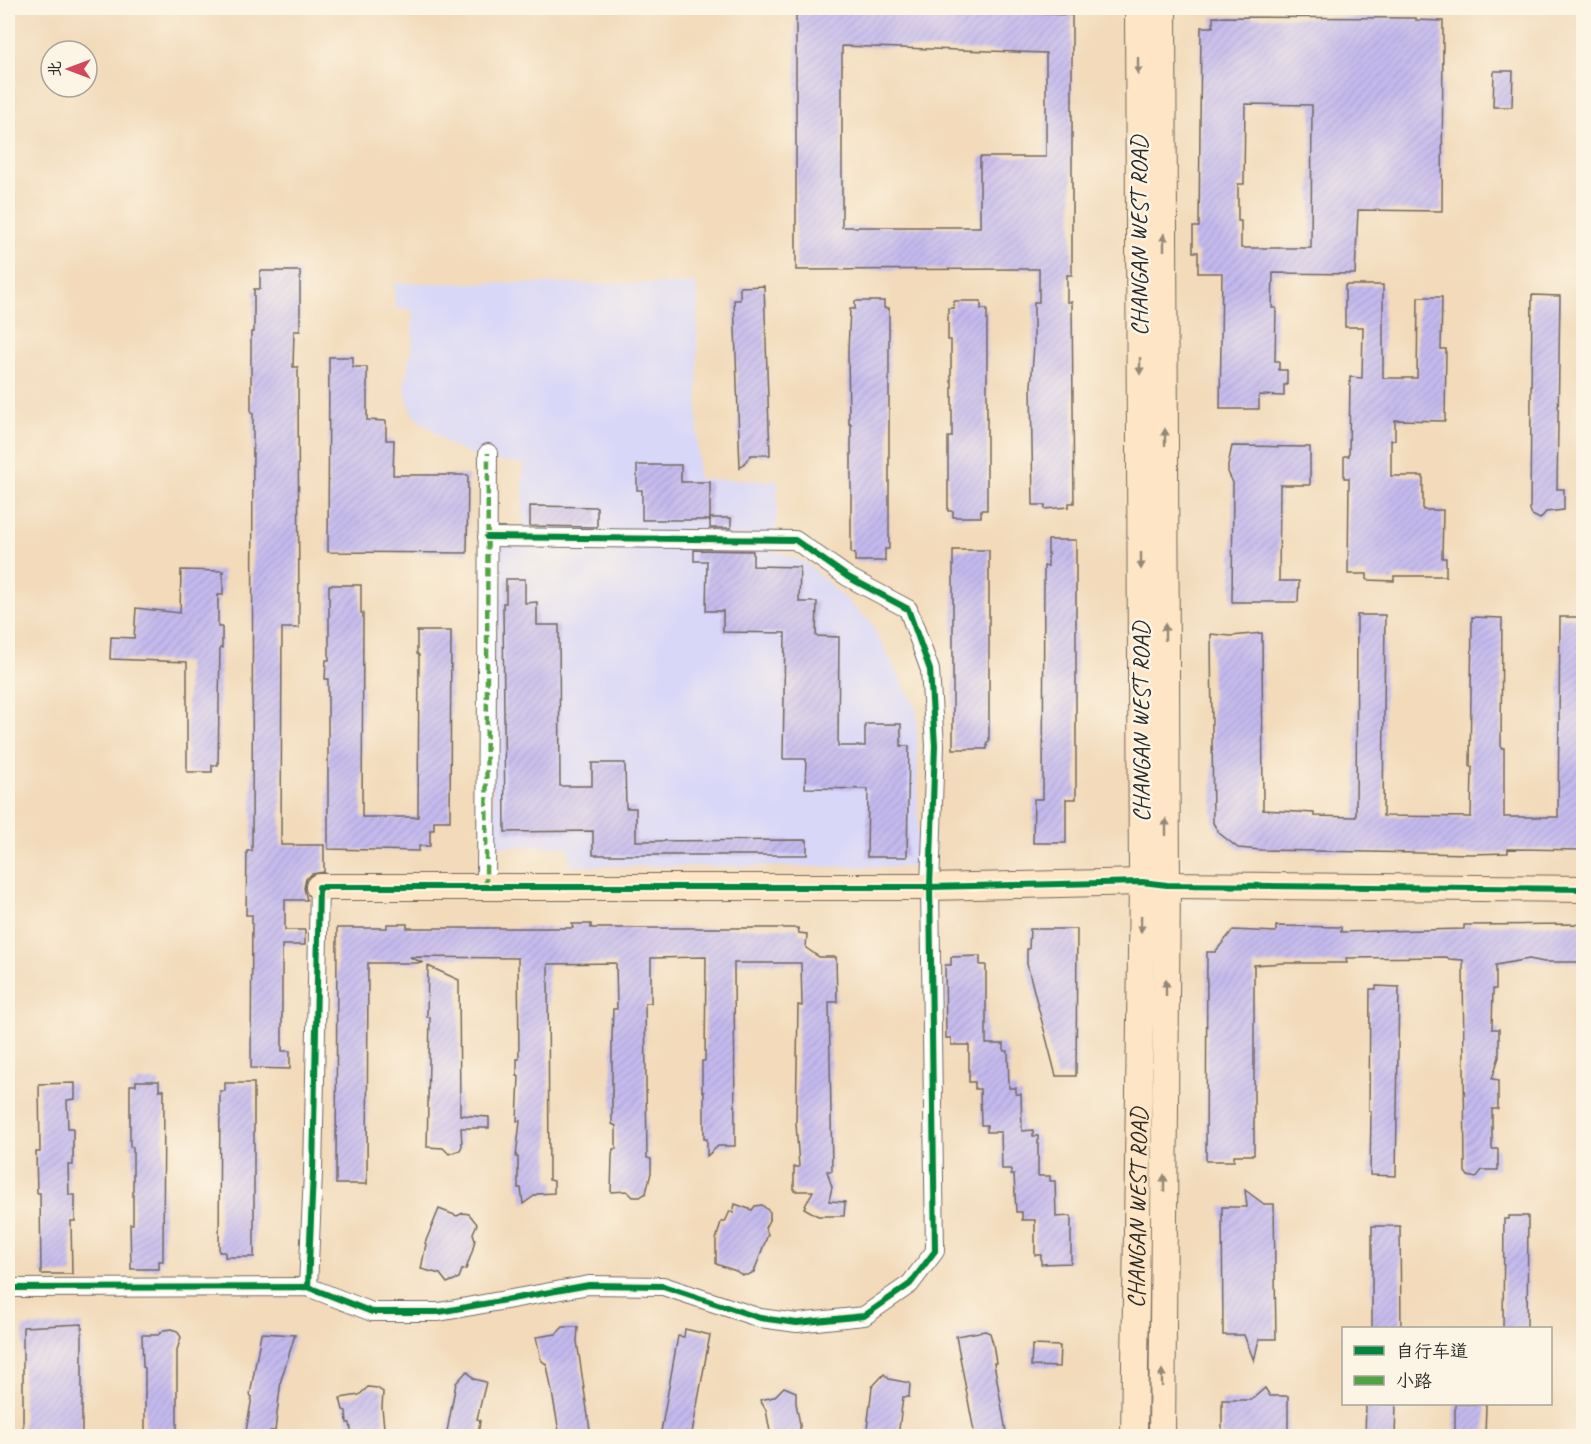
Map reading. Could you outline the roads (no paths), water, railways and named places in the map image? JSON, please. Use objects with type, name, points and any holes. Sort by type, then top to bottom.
[{"type":"main road","name":"CHANGAN WEST ROAD","points":[[1138,8],[1162,1437]]},
{"type":"main road","name":"CHANGAN WEST ROAD","points":[[1134,1437],[1154,884],[1163,8]]},
{"type":"main road","points":[[319,887],[930,887],[1154,884],[1584,889]]},
{"type":"street","points":[[486,887],[488,453]]},
{"type":"street","points":[[8,1288],[308,1287],[372,1312],[439,1312],[589,1286],[663,1286],[760,1318],[798,1323],[864,1316],[910,1284],[935,1251],[930,887],[935,744],[930,670],[908,609],[848,577],[795,540],[487,537]]},
{"type":"street","points":[[308,1287],[313,1173],[319,887]]}]
